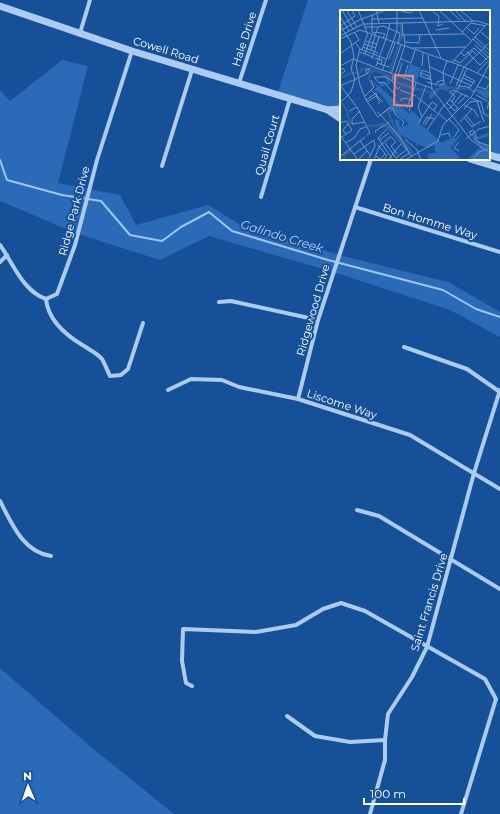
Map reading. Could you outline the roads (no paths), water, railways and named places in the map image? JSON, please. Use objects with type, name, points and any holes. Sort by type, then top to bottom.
[{"type":"street","points":[[0,5],[1,0]]},
{"type":"street","points":[[80,33],[90,0]]},
{"type":"street","name":"Hale Drive","points":[[239,83],[266,0]]},
{"type":"street","name":"Cowell Road","points":[[0,5],[132,51],[328,110],[340,118]]},
{"type":"street","name":"Ridge Park Drive","points":[[46,299],[57,294],[75,245],[85,204],[132,51]]},
{"type":"street","points":[[162,166],[192,70]]},
{"type":"street","name":"Quail Court","points":[[262,197],[290,99]]},
{"type":"street","name":"Cowell Road","points":[[328,110],[340,109]]},
{"type":"street","points":[[490,154],[500,158]]},
{"type":"street","name":"Ridgewood Drive","points":[[298,399],[318,320],[371,160]]},
{"type":"street","points":[[473,160],[500,168]]},
{"type":"street","name":"Bon Homme Way","points":[[355,207],[500,252]]},
{"type":"street","points":[[0,245],[28,288],[38,296],[46,299],[47,309],[56,324],[78,343],[102,359],[110,376],[121,375],[128,369],[143,323]]},
{"type":"street","points":[[0,262],[7,255]]},
{"type":"street","points":[[219,302],[231,301],[318,320]]},
{"type":"street","points":[[404,347],[467,369],[500,391]]},
{"type":"street","name":"Liscome Way","points":[[168,390],[191,379],[222,380],[239,387],[298,399],[410,435],[500,489]]},
{"type":"street","name":"Saint Francis Drive","points":[[370,814],[386,760],[384,740],[388,714],[412,677],[427,647],[474,473],[500,391]]},
{"type":"street","points":[[0,501],[21,538],[37,553],[51,556]]},
{"type":"street","points":[[357,510],[379,516],[451,561],[500,589]]},
{"type":"street","points":[[192,686],[186,683],[182,661],[183,629],[256,632],[296,625],[323,609],[341,603],[365,612],[485,679],[496,699],[461,814]]},
{"type":"street","points":[[287,716],[315,736],[350,742],[384,740]]},
{"type":"waterway","name":"Galindo Creek","points":[[0,160],[7,180],[62,195],[101,201],[130,235],[162,241],[181,227],[209,212],[232,231],[328,260],[443,290],[476,309],[500,317]]}]
